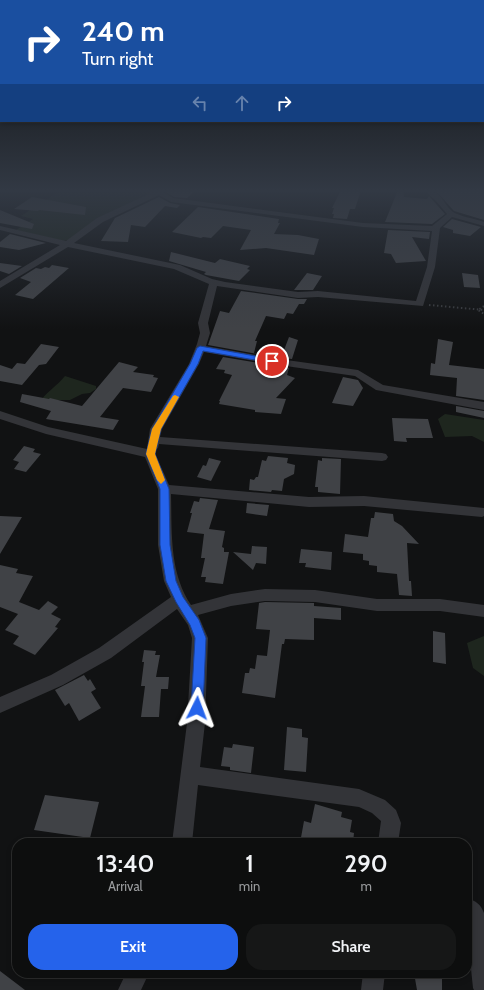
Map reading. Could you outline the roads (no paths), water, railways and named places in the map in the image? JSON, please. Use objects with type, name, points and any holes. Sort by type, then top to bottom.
[{"type":"street","points":[[34,236],[177,267],[214,282],[298,295],[318,294],[420,304],[431,267],[435,236]]},
{"type":"street","points":[[0,285],[78,236]]},
{"type":"street","points":[[183,838],[196,722],[200,638],[195,623],[171,581],[165,545],[164,489],[152,447],[156,429],[194,364],[205,334],[204,323],[214,282]]},
{"type":"street","points":[[200,348],[272,361],[358,373],[380,388],[484,406]]},
{"type":"street","points":[[0,415],[46,430],[152,447],[382,457]]},
{"type":"street","points":[[164,489],[310,502],[364,501],[482,512]]},
{"type":"street","points":[[0,705],[57,680],[184,606],[265,595],[315,596],[377,605],[440,604],[484,611]]},
{"type":"street","points":[[190,775],[359,798],[382,808],[387,813],[391,821],[389,838]]},
{"type":"street","points":[[472,912],[477,924],[484,988]]},
{"type":"street","points":[[129,990],[135,978]]},
{"type":"street","points":[[372,990],[373,978]]}]
